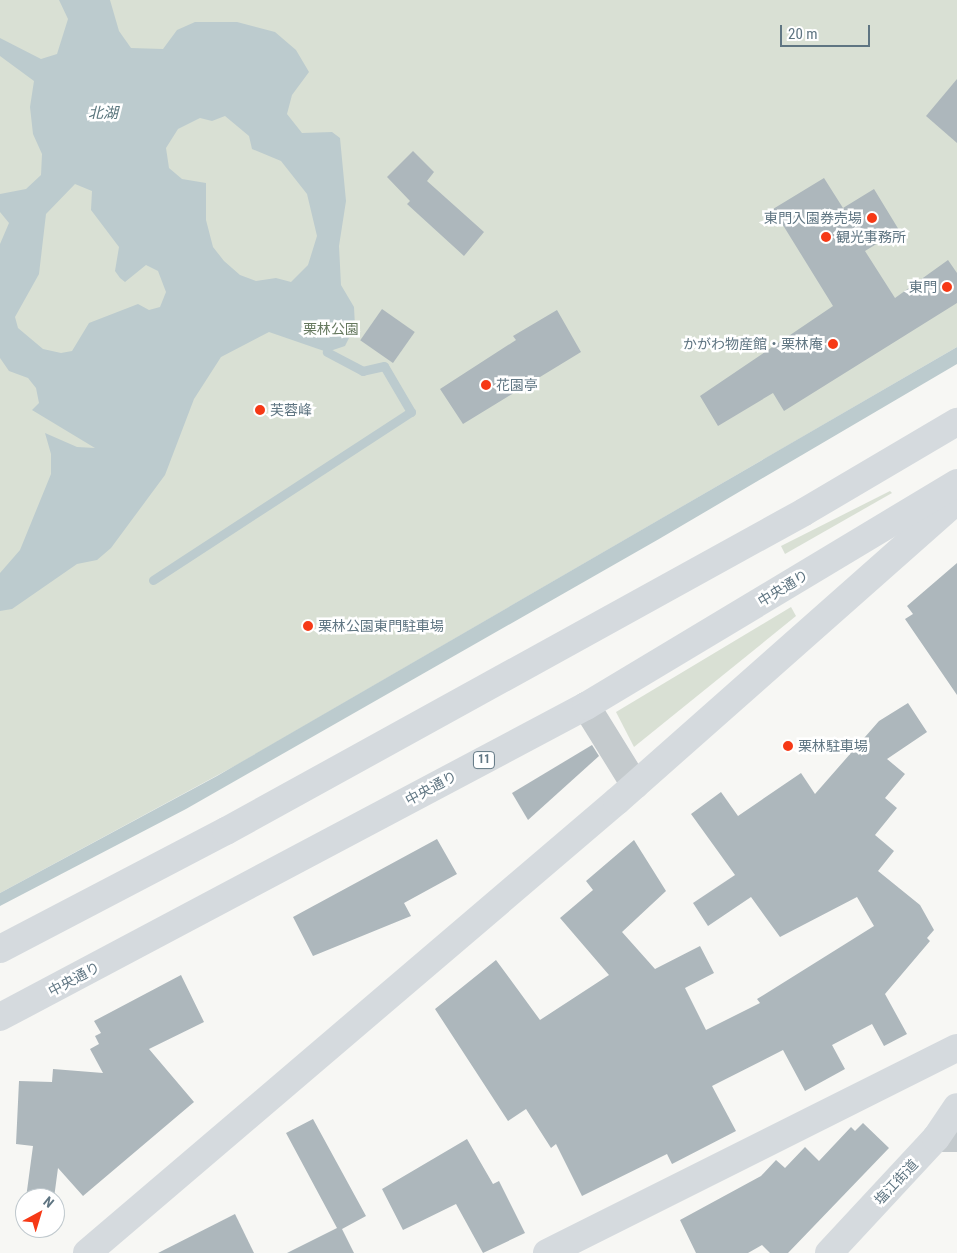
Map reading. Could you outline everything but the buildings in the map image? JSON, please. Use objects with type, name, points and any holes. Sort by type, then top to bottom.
[{"type":"main road","points":[[0,949],[226,831],[804,512],[957,422]]},
{"type":"main road","name":"中央通り","points":[[0,1017],[586,706],[957,483]]},
{"type":"main road","points":[[87,1253],[635,785],[957,500]]},
{"type":"main road","points":[[547,1253],[957,1048]]},
{"type":"main road","name":"塩江街道","points":[[829,1253],[946,1138],[957,1107]]},
{"type":"street","points":[[586,706],[635,785]]},
{"type":"green space","name":"栗林公園","points":[[0,0],[957,0],[957,347],[242,762],[0,893]]},
{"type":"green space","points":[[890,491],[892,493],[785,554],[781,546]]},
{"type":"green space","points":[[791,607],[796,616],[634,747],[616,712]]},
{"type":"water","name":"北湖","points":[[59,0],[110,0],[119,31],[131,48],[163,49],[177,30],[195,22],[237,22],[275,32],[296,50],[309,72],[292,95],[287,114],[302,133],[332,132],[340,138],[346,201],[339,246],[341,285],[354,307],[355,326],[345,346],[327,352],[269,332],[221,357],[194,399],[165,475],[111,548],[97,560],[77,564],[12,609],[0,611],[0,573],[20,550],[51,474],[51,454],[45,433],[77,447],[95,448],[32,410],[39,403],[36,388],[28,378],[9,371],[0,358],[0,244],[9,223],[0,212],[0,194],[26,189],[41,175],[42,154],[33,134],[30,107],[34,81],[0,56],[0,38],[41,59],[57,54],[68,19]],"holes":[[[225,116],[249,136],[252,149],[281,161],[307,194],[317,236],[308,265],[291,282],[276,278],[256,281],[240,275],[224,261],[213,247],[206,220],[206,183],[182,179],[169,168],[166,148],[178,129],[200,118],[212,121]],[[75,184],[92,191],[91,210],[119,247],[115,271],[120,278],[125,282],[146,265],[158,271],[166,292],[160,307],[149,310],[138,304],[89,323],[72,351],[61,353],[43,349],[18,328],[15,317],[39,274],[46,214]]]},
{"type":"water","points":[[957,347],[957,364],[659,539],[186,809],[0,906],[0,893],[217,776]]},
{"type":"waterway","points":[[153,580],[411,412],[384,366],[363,371],[327,352]]},
{"type":"place","name":"東門入園券売場","points":[[872,218]]},
{"type":"place","name":"観光事務所","points":[[826,237]]},
{"type":"place","name":"東門","points":[[947,287]]},
{"type":"place","name":"かがわ物産館・栗林庵","points":[[833,344]]},
{"type":"place","name":"花園亭","points":[[486,385]]},
{"type":"place","name":"芙蓉峰","points":[[260,410]]},
{"type":"place","name":"栗林公園東門駐車場","points":[[308,626]]},
{"type":"place","name":"栗林駐車場","points":[[788,746]]}]
